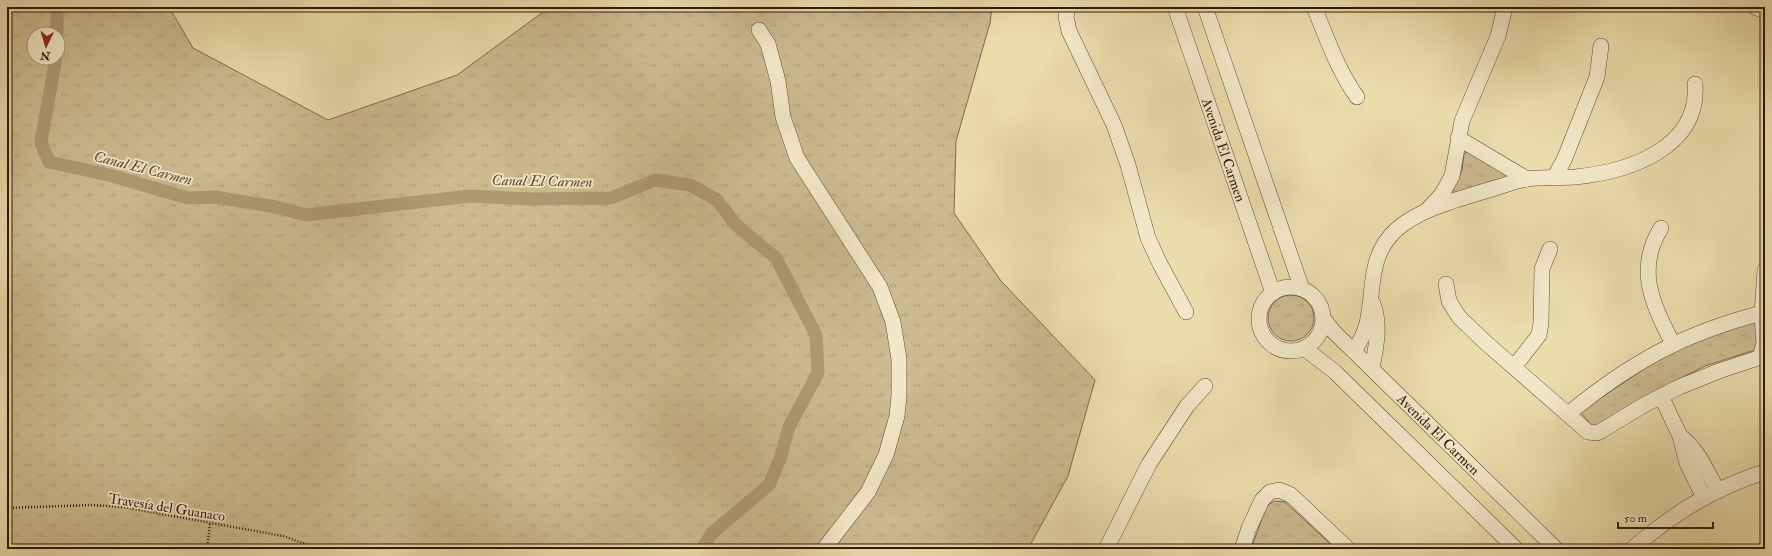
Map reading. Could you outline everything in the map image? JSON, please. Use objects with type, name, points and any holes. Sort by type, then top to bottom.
[{"type":"street","points":[[1068,7],[1066,17],[1069,31],[1117,131],[1148,238],[1160,264],[1186,312]]},
{"type":"street","name":"Avenida El Carmen","points":[[1175,7],[1273,293]]},
{"type":"street","name":"Avenida El Carmen","points":[[1205,7],[1302,289]]},
{"type":"street","points":[[1314,7],[1336,62],[1349,86],[1357,97]]},
{"type":"street","points":[[1426,212],[1442,194],[1452,176],[1456,160],[1458,138],[1467,110],[1498,36],[1505,7]]},
{"type":"street","points":[[1755,7],[1765,11]]},
{"type":"street","points":[[760,30],[768,44],[778,81],[782,117],[796,158],[880,287],[893,322],[899,359],[900,383],[897,416],[886,455],[868,492],[824,549]]},
{"type":"street","points":[[1554,178],[1564,160],[1595,82],[1601,46]]},
{"type":"street","points":[[1354,350],[1361,341],[1365,330],[1374,268],[1379,254],[1386,242],[1402,225],[1426,212],[1466,197],[1527,179],[1576,177],[1604,172],[1648,158],[1659,152],[1676,138],[1687,124],[1696,102],[1695,84]]},
{"type":"street","points":[[1458,138],[1527,179]]},
{"type":"street","points":[[1661,228],[1650,251],[1647,263],[1647,280],[1654,302],[1673,344]]},
{"type":"street","points":[[1514,367],[1539,334],[1541,322],[1542,269],[1550,249]]},
{"type":"street","points":[[1446,284],[1449,301],[1459,317],[1485,342],[1568,414],[1585,431],[1597,433],[1627,414],[1661,396],[1698,379],[1758,358],[1764,344],[1762,313],[1765,270]]},
{"type":"street","points":[[1287,287],[1302,289],[1311,294],[1318,302],[1323,318],[1322,328],[1317,338],[1304,348],[1293,351],[1281,350],[1270,344],[1263,335],[1259,324],[1260,312],[1264,301],[1273,293],[1287,287]]},
{"type":"street","points":[[1370,298],[1376,314],[1377,322],[1375,353],[1372,368]]},
{"type":"street","points":[[1568,414],[1620,374],[1673,344],[1717,326],[1762,313]]},
{"type":"street","name":"Avenida El Carmen","points":[[1323,318],[1333,331],[1556,549]]},
{"type":"street","name":"Avenida El Carmen","points":[[1304,348],[1335,372],[1516,549]]},
{"type":"street","points":[[1106,549],[1149,464],[1187,406],[1205,386]]},
{"type":"street","points":[[1661,396],[1680,436],[1687,463],[1704,498]]},
{"type":"street","points":[[1680,436],[1686,440],[1698,455],[1718,491]]},
{"type":"street","points":[[1632,549],[1664,523],[1704,498],[1739,481],[1765,472]]},
{"type":"street","points":[[1242,549],[1249,528],[1262,500],[1270,492],[1279,490],[1291,495],[1348,549]]},
{"type":"path","name":"Travesía del Guanaco","points":[[7,508],[91,505],[123,507],[210,524],[283,536],[320,549]]},
{"type":"path","points":[[207,549],[210,524]]},
{"type":"green space","points":[[7,7],[169,7],[193,48],[328,120],[457,75],[550,7],[992,7],[990,23],[956,141],[954,213],[1001,281],[1095,380],[1068,476],[1028,549],[7,549]]},
{"type":"green space","points":[[1469,150],[1513,176],[1455,194],[1453,189],[1462,170],[1464,154]]},
{"type":"green space","points":[[1286,295],[1296,295],[1308,301],[1313,309],[1313,327],[1308,335],[1300,340],[1286,341],[1278,338],[1271,331],[1268,323],[1268,313],[1271,305],[1278,298]]},
{"type":"green space","points":[[1757,318],[1758,349],[1705,366],[1661,388],[1595,429],[1580,412],[1669,352]]},
{"type":"green space","points":[[1275,501],[1285,502],[1336,549],[1251,549],[1265,510],[1268,505]]},
{"type":"waterway","name":"Canal El Carmen","points":[[57,7],[57,26]]},
{"type":"waterway","name":"Canal El Carmen","points":[[55,66],[41,142],[49,162],[109,175],[188,198],[215,197],[276,207],[306,215],[470,196],[530,199],[611,198],[655,180],[690,185],[717,200],[735,224],[776,258],[816,335],[818,373],[789,427],[780,459],[769,485],[712,533],[702,549]]}]
